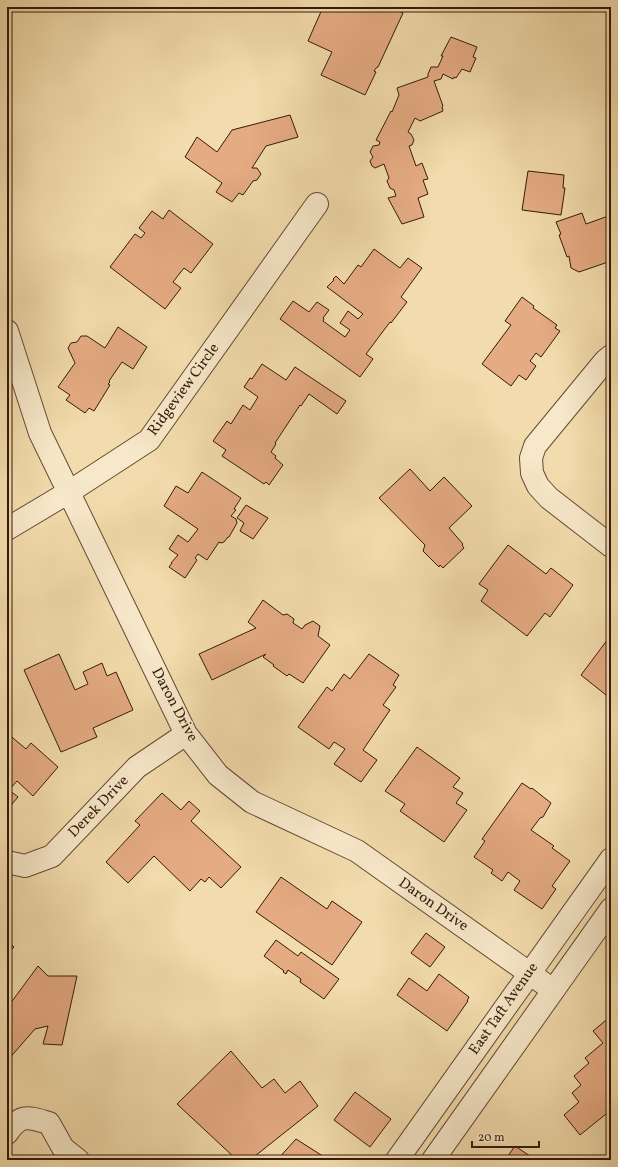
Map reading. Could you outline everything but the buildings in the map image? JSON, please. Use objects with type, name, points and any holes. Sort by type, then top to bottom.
[{"type":"street","name":"Ridgeview Circle","points":[[7,529],[69,492],[149,440],[317,204]]},
{"type":"street","name":"Daron Drive","points":[[7,330],[40,433],[186,734],[218,775],[252,802],[357,851],[553,990]]},
{"type":"street","points":[[611,356],[605,361],[535,446],[531,458],[532,473],[538,486],[549,498],[611,546]]},
{"type":"street","name":"Derek Drive","points":[[7,862],[25,866],[52,856],[137,767],[186,734]]},
{"type":"street","name":"East Taft Avenue","points":[[397,1160],[611,859]]},
{"type":"street","name":"East Taft Avenue","points":[[433,1160],[611,909]]},
{"type":"street","points":[[7,1133],[14,1123],[29,1117],[49,1123],[63,1148],[78,1160]]}]
